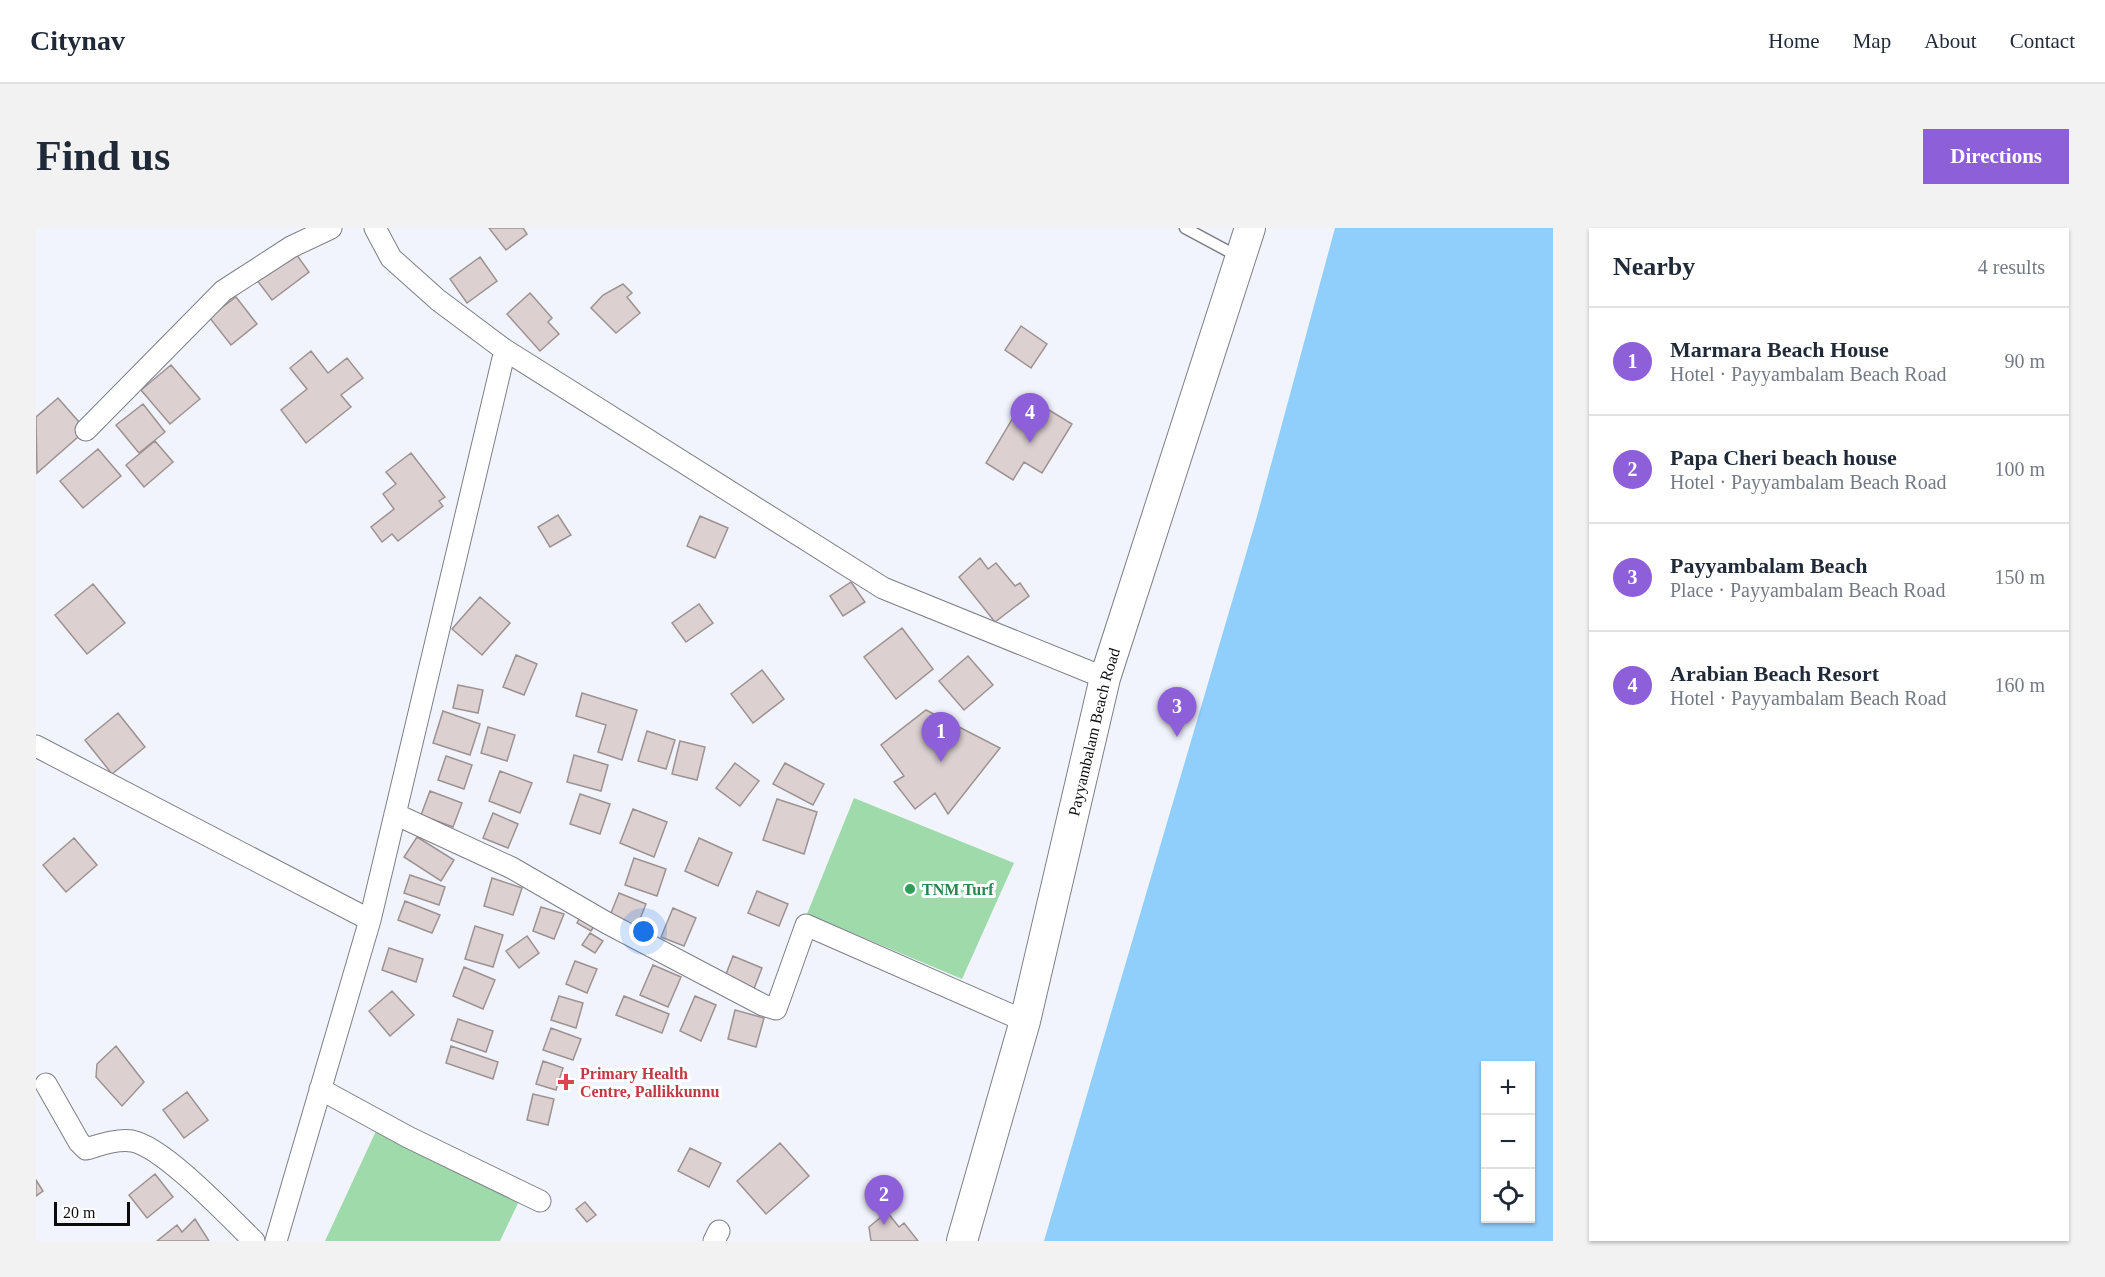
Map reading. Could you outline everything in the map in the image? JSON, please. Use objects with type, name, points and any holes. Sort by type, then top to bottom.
[{"type":"main road","name":"Payyambalam Beach Road","points":[[962,1241],[1025,1021],[1105,678],[1250,228]]},
{"type":"street","points":[[86,430],[223,291],[291,247],[331,228]]},
{"type":"street","points":[[375,228],[391,258],[438,300],[505,350],[884,588],[1105,678]]},
{"type":"street","points":[[276,1241],[370,920],[505,350]]},
{"type":"street","points":[[36,746],[370,920]]},
{"type":"street","points":[[395,814],[512,868],[607,923],[763,1005],[777,1009],[806,924],[1025,1021]]},
{"type":"street","points":[[46,1084],[79,1142],[86,1149],[111,1142],[133,1141],[151,1150],[180,1172],[254,1241]]},
{"type":"street","points":[[320,1089],[408,1137],[540,1201]]},
{"type":"lane","points":[[1185,228],[1242,258]]},
{"type":"green space","name":"TNM Turf","points":[[854,798],[1014,863],[962,979],[807,914]]},
{"type":"green space","points":[[376,1131],[520,1199],[500,1241],[325,1241]]},
{"type":"water","points":[[1335,228],[1553,228],[1553,1241],[1044,1241],[1256,520]]},
{"type":"building","points":[[489,228],[523,228],[527,234],[506,250]]},
{"type":"building","points":[[291,247],[309,272],[272,300],[253,275]]},
{"type":"building","points":[[480,257],[497,281],[467,303],[450,279]]},
{"type":"building","points":[[623,284],[632,293],[627,297],[640,313],[616,333],[591,308],[603,295]]},
{"type":"building","points":[[530,293],[552,318],[548,322],[559,334],[540,351],[507,314]]},
{"type":"building","points":[[236,297],[257,324],[231,345],[209,317]]},
{"type":"building","points":[[1021,326],[1047,344],[1031,368],[1005,350]]},
{"type":"building","points":[[311,351],[328,373],[347,358],[363,378],[341,395],[351,407],[306,443],[281,410],[307,389],[290,368]]},
{"type":"building","points":[[171,365],[200,399],[170,424],[141,390]]},
{"type":"building","points":[[1026,396],[1072,424],[1042,473],[1024,462],[1013,480],[986,463]]},
{"type":"building","points":[[58,398],[86,430],[37,473],[36,417]]},
{"type":"building","points":[[143,404],[165,432],[139,453],[116,425]]},
{"type":"building","points":[[155,441],[173,462],[144,487],[126,465]]},
{"type":"building","points":[[98,449],[121,476],[83,508],[60,481]]},
{"type":"building","points":[[411,453],[445,497],[439,501],[443,506],[398,541],[392,534],[382,542],[371,527],[394,509],[383,494],[396,484],[386,472]]},
{"type":"building","points":[[558,515],[571,535],[550,547],[538,527]]},
{"type":"building","points":[[700,516],[728,528],[715,558],[687,546]]},
{"type":"building","points":[[980,558],[988,569],[996,563],[1015,586],[1020,583],[1029,596],[995,622],[959,577]]},
{"type":"building","points":[[851,582],[865,602],[843,616],[830,596]]},
{"type":"building","points":[[93,584],[125,623],[87,654],[55,615]]},
{"type":"building","points":[[480,597],[510,623],[482,655],[452,629]]},
{"type":"building","points":[[699,604],[713,623],[686,642],[672,623]]},
{"type":"building","points":[[902,628],[933,669],[896,699],[864,657]]},
{"type":"building","points":[[516,655],[537,664],[524,695],[503,687]]},
{"type":"building","points":[[968,656],[993,685],[964,710],[939,681]]},
{"type":"building","points":[[762,670],[784,699],[753,723],[731,694]]},
{"type":"building","points":[[458,685],[483,690],[478,713],[453,708]]},
{"type":"building","points":[[582,693],[637,710],[622,760],[598,752],[606,725],[576,716]]},
{"type":"building","points":[[926,710],[1000,748],[948,814],[935,793],[915,809],[894,782],[904,776],[881,745]]},
{"type":"building","points":[[443,711],[480,724],[470,755],[433,743]]},
{"type":"building","points":[[118,713],[145,747],[112,774],[85,740]]},
{"type":"building","points":[[488,727],[515,735],[507,761],[481,753]]},
{"type":"building","points":[[647,731],[675,740],[666,769],[638,761]]},
{"type":"building","points":[[680,741],[705,747],[697,780],[672,774]]},
{"type":"building","points":[[574,755],[608,765],[601,791],[567,782]]},
{"type":"building","points":[[446,756],[472,765],[464,789],[438,780]]},
{"type":"building","points":[[735,763],[759,781],[740,806],[716,788]]},
{"type":"building","points":[[785,763],[824,784],[813,805],[773,784]]},
{"type":"building","points":[[500,771],[532,783],[520,813],[489,801]]},
{"type":"building","points":[[430,791],[462,803],[453,827],[421,815]]},
{"type":"building","points":[[580,794],[610,804],[600,834],[570,824]]},
{"type":"building","points":[[777,799],[817,812],[804,854],[763,840]]},
{"type":"building","points":[[633,809],[667,822],[654,857],[620,843]]},
{"type":"building","points":[[493,813],[518,824],[508,848],[483,838]]},
{"type":"building","points":[[417,837],[454,860],[441,881],[404,857]]},
{"type":"building","points":[[74,838],[97,865],[66,892],[43,865]]},
{"type":"building","points":[[699,838],[732,853],[718,886],[685,871]]},
{"type":"building","points":[[634,858],[666,869],[657,896],[625,885]]},
{"type":"building","points":[[410,875],[445,887],[439,905],[404,893]]},
{"type":"building","points":[[492,878],[522,888],[513,915],[484,906]]},
{"type":"building","points":[[757,891],[788,904],[779,926],[748,913]]},
{"type":"building","points":[[619,893],[646,904],[634,934],[607,923]]},
{"type":"building","points":[[405,901],[440,915],[432,933],[398,920]]},
{"type":"building","points":[[588,903],[603,911],[591,931],[577,923]]},
{"type":"building","points":[[541,907],[564,914],[554,939],[533,931]]},
{"type":"building","points":[[673,908],[696,918],[684,946],[661,937]]},
{"type":"building","points":[[475,926],[503,935],[493,967],[465,959]]},
{"type":"building","points":[[590,933],[603,941],[595,953],[582,945]]},
{"type":"building","points":[[527,936],[539,953],[519,968],[506,951]]},
{"type":"building","points":[[389,948],[423,959],[416,982],[382,970]]},
{"type":"building","points":[[733,956],[762,968],[752,994],[723,982]]},
{"type":"building","points":[[575,961],[597,969],[587,993],[566,984]]},
{"type":"building","points":[[653,965],[681,977],[668,1007],[640,995]]},
{"type":"building","points":[[464,967],[495,980],[483,1009],[453,996]]},
{"type":"building","points":[[392,991],[414,1015],[390,1036],[369,1011]]},
{"type":"building","points":[[559,996],[583,1003],[576,1028],[551,1020]]},
{"type":"building","points":[[624,996],[669,1014],[662,1033],[616,1015]]},
{"type":"building","points":[[695,996],[716,1005],[701,1041],[680,1031]]},
{"type":"building","points":[[735,1010],[764,1018],[756,1047],[728,1039]]},
{"type":"building","points":[[458,1019],[493,1031],[486,1052],[451,1040]]},
{"type":"building","points":[[551,1028],[581,1039],[573,1060],[543,1050]]},
{"type":"building","points":[[116,1046],[144,1082],[122,1106],[96,1077],[97,1064]]},
{"type":"building","points":[[451,1046],[498,1062],[493,1079],[446,1063]]},
{"type":"building","points":[[543,1061],[563,1068],[556,1090],[536,1084]]},
{"type":"building","points":[[187,1092],[208,1120],[184,1138],[163,1110]]},
{"type":"building","points":[[533,1094],[554,1099],[548,1125],[527,1120]]},
{"type":"building","points":[[780,1143],[809,1176],[766,1214],[737,1181]]},
{"type":"building","points":[[690,1148],[721,1163],[709,1187],[678,1171]]},
{"type":"building","points":[[155,1174],[173,1197],[147,1218],[129,1195]]},
{"type":"building","points":[[36,1180],[43,1191],[36,1196]]},
{"type":"building","points":[[585,1202],[596,1215],[587,1222],[576,1209]]},
{"type":"building","points":[[887,1212],[899,1227],[904,1223],[918,1241],[871,1241],[869,1227]]},
{"type":"building","points":[[195,1219],[209,1241],[157,1241],[177,1225],[182,1232]]},
{"type":"place","name":"Arabian Beach Resort","points":[[1030,443]]},
{"type":"place","name":"Payyambalam Beach","points":[[1177,737]]},
{"type":"place","name":"Marmara Beach House","points":[[941,762]]},
{"type":"place","name":"TNM Turf","points":[[910,889]]},
{"type":"place","name":"Primary Health Centre, Pallikkunnu","points":[[566,1082]]},
{"type":"place","name":"Papa Cheri beach house","points":[[884,1225]]}]
